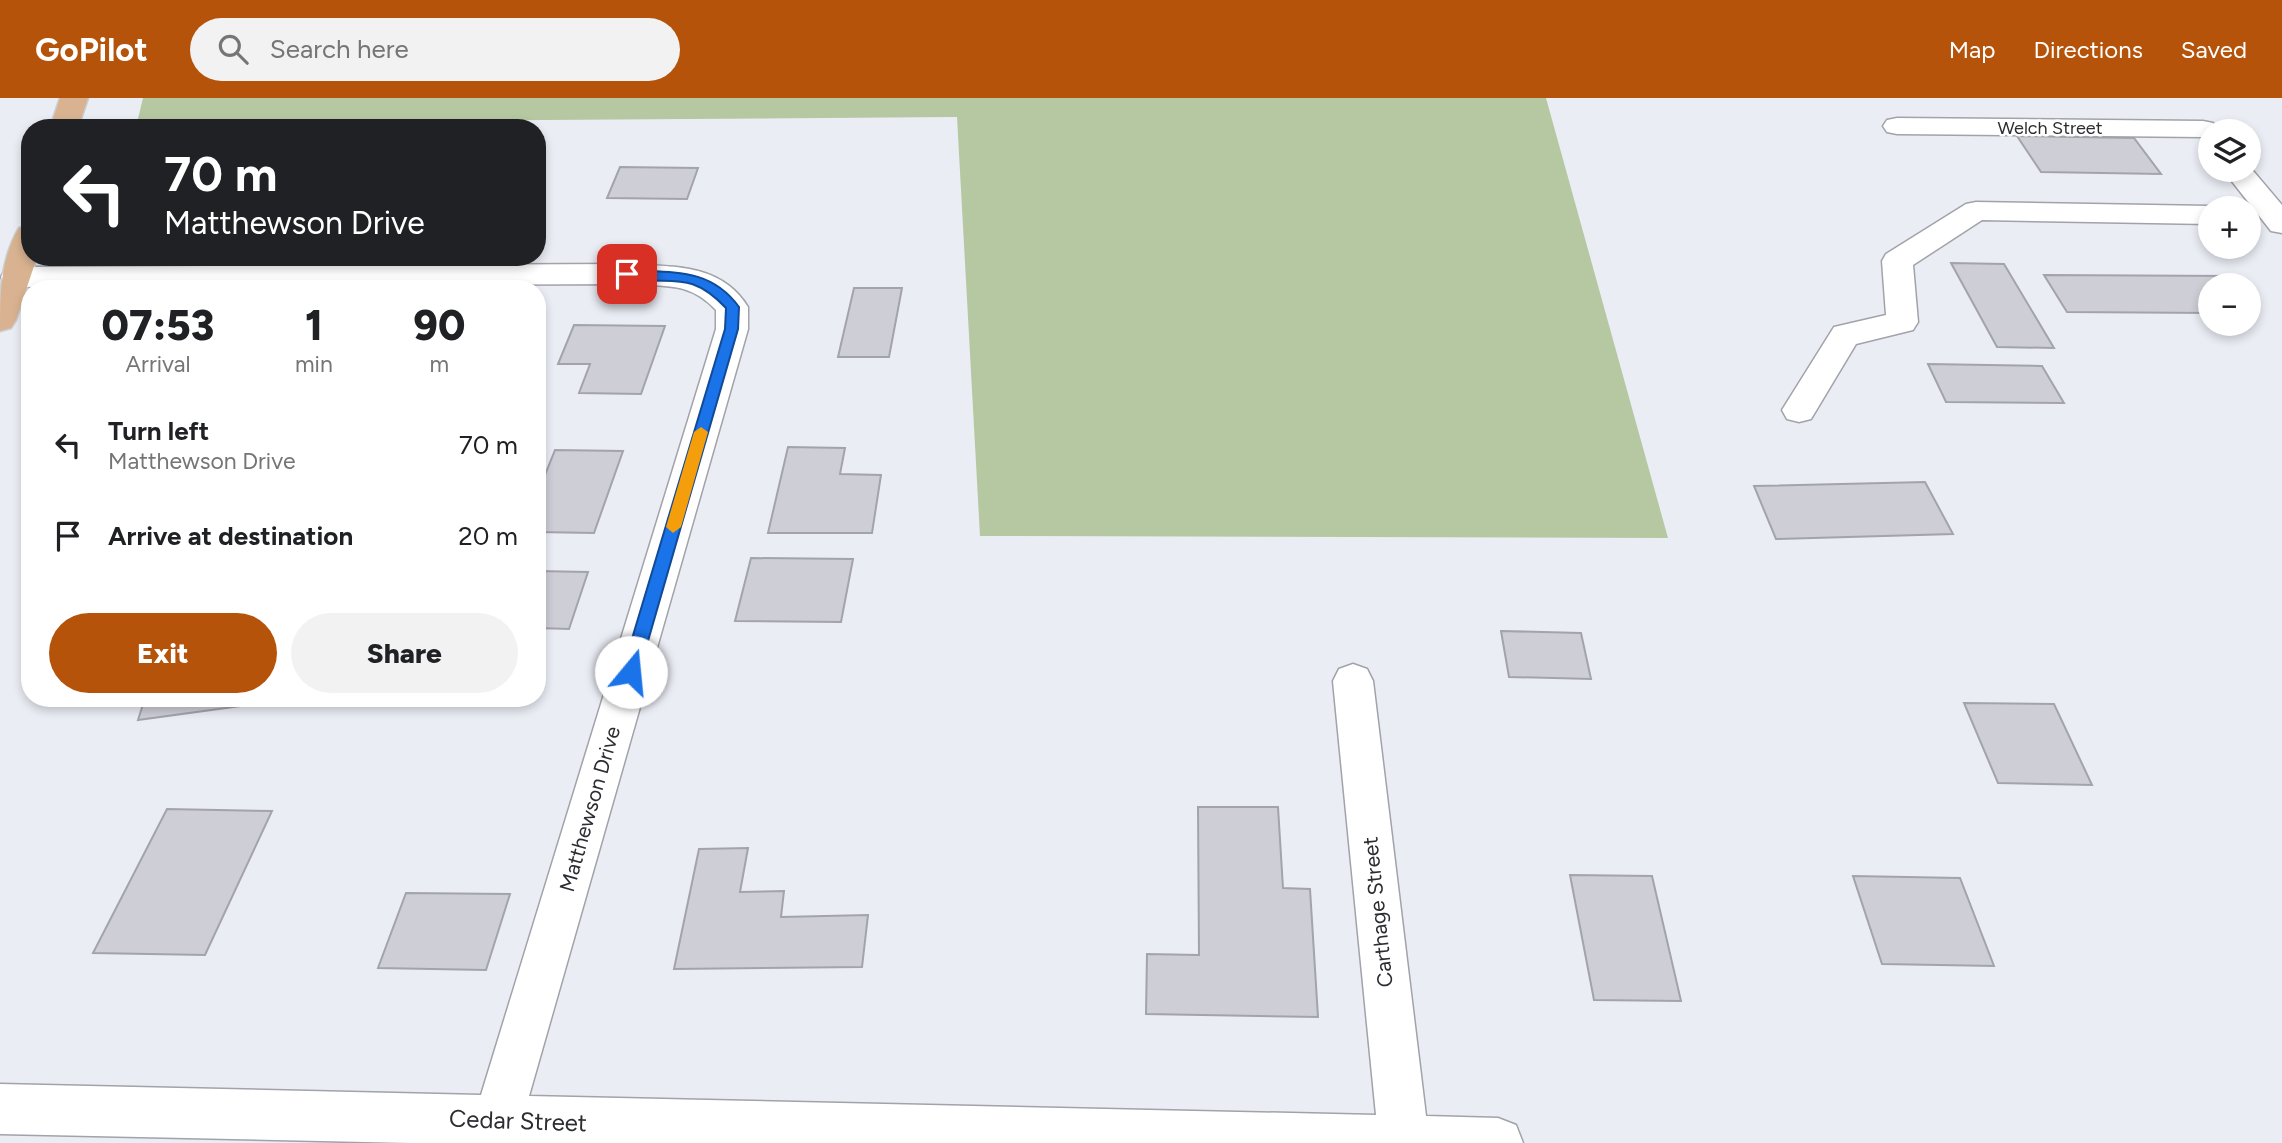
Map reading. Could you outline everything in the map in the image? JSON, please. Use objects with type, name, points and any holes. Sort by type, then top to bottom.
[{"type":"main road","points":[[67,119],[74,98]]},
{"type":"main road","points":[[0,320],[21,262]]},
{"type":"street","points":[[2178,98],[2198,122]]},
{"type":"street","name":"Welch Street","points":[[1897,127],[2198,133]]},
{"type":"street","points":[[2245,182],[2269,219]]},
{"type":"street","points":[[1799,410],[1845,335],[1902,322],[1897,261],[1976,211],[2198,215]]},
{"type":"street","name":"Matthewson Drive","points":[[16,277],[627,274],[697,279],[714,288],[732,307],[732,329],[498,1120]]},
{"type":"street","name":"Carthage Street","points":[[1353,681],[1404,1142]]},
{"type":"street","name":"Cedar Street","points":[[0,1109],[1498,1143]]},
{"type":"green space","points":[[143,98],[1546,98],[1668,538],[980,536],[957,117],[138,119]]},
{"type":"building","points":[[2017,136],[2134,138],[2161,174],[2041,172]]},
{"type":"building","points":[[620,167],[698,168],[687,199],[607,198]]},
{"type":"building","points":[[1951,263],[2004,264],[2054,348],[1997,347]]},
{"type":"building","points":[[2044,275],[2198,276],[2198,313],[2067,312]]},
{"type":"building","points":[[854,288],[902,288],[889,357],[838,357]]},
{"type":"building","points":[[574,325],[665,326],[641,394],[579,393],[590,364],[558,364]]},
{"type":"building","points":[[1928,364],[2042,366],[2064,403],[1946,402]]},
{"type":"building","points":[[788,447],[845,448],[840,474],[881,475],[872,533],[768,533]]},
{"type":"building","points":[[555,450],[623,451],[594,533],[546,532],[546,472]]},
{"type":"building","points":[[1925,482],[1953,534],[1776,539],[1754,486]]},
{"type":"building","points":[[751,558],[853,559],[841,622],[735,621]]},
{"type":"building","points":[[546,571],[588,572],[569,629],[546,628]]},
{"type":"building","points":[[1501,631],[1581,633],[1591,679],[1509,677]]},
{"type":"building","points":[[1964,703],[2054,704],[2092,785],[1998,783]]},
{"type":"building","points":[[142,707],[233,707],[138,720]]},
{"type":"building","points":[[1198,807],[1278,807],[1283,888],[1310,889],[1318,1017],[1146,1014],[1147,954],[1199,955]]},
{"type":"building","points":[[167,809],[272,811],[205,955],[93,953]]},
{"type":"building","points":[[748,848],[740,892],[784,891],[781,917],[868,915],[862,967],[674,969],[699,849]]},
{"type":"building","points":[[1570,875],[1652,876],[1681,1001],[1594,1000]]},
{"type":"building","points":[[1853,876],[1960,878],[1994,966],[1882,964]]},
{"type":"building","points":[[406,893],[510,894],[486,970],[378,968]]},
{"type":"slow traffic","points":[[673,527],[701,432]]},
{"type":"route","points":[[627,274],[697,279],[714,288],[732,307],[732,329],[631,672]]}]
